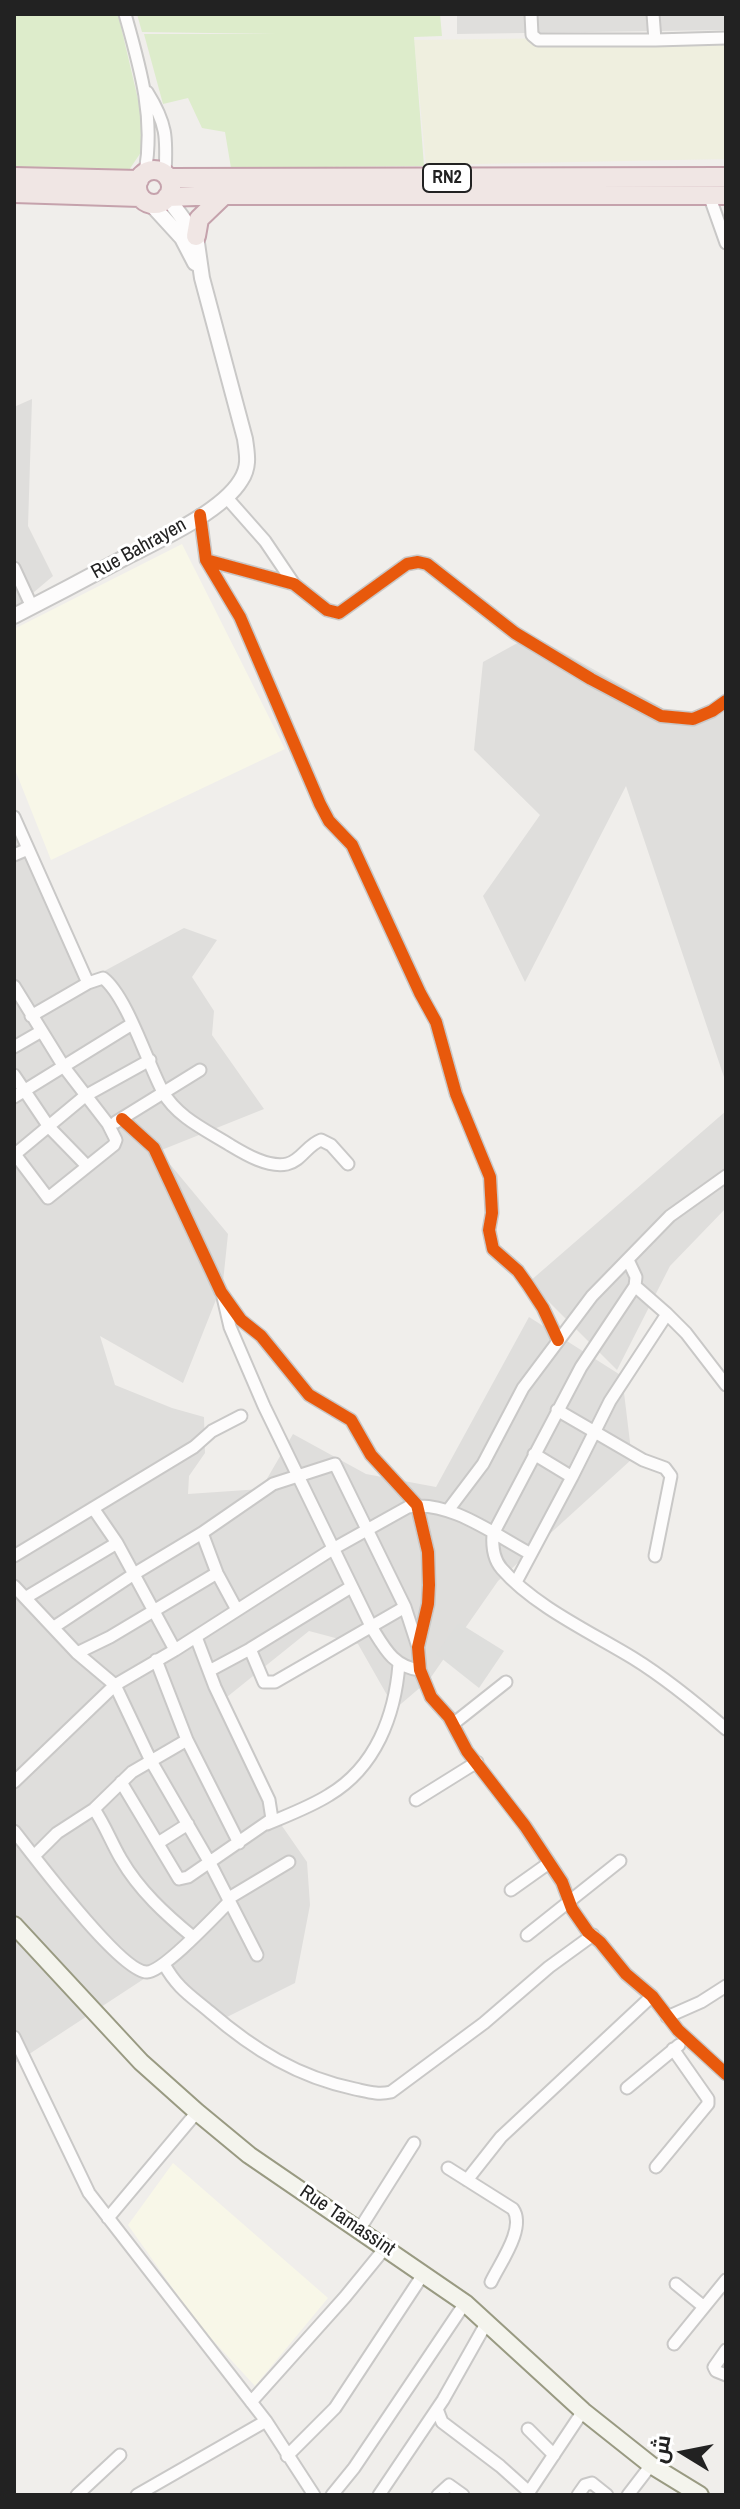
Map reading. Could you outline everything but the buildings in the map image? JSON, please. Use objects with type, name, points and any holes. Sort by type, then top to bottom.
[{"type":"highway","name":"RN2","points":[[166,176],[726,177]]},
{"type":"highway","points":[[148,190],[170,187],[166,176]]},
{"type":"highway","name":"RN2","points":[[14,177],[224,195],[718,195]]},
{"type":"highway","name":"RN2","points":[[14,193],[148,190]]},
{"type":"highway","points":[[196,236],[204,211],[224,195]]},
{"type":"main road","name":"Rue Tamassint","points":[[14,1925],[141,2062],[197,2112],[249,2155],[465,2303],[583,2411],[651,2465],[700,2495]]},
{"type":"street","points":[[125,14],[146,90],[148,190]]},
{"type":"street","points":[[531,14],[534,39],[726,38]]},
{"type":"street","points":[[653,14],[655,40]]},
{"type":"street","points":[[146,90],[162,116],[167,138],[166,176]]},
{"type":"street","name":"Rue Bahrayen","points":[[14,616],[174,532],[227,498],[242,480],[248,463],[245,439],[202,278],[196,236],[148,190]]},
{"type":"street","name":"Rue Bahrayen","points":[[148,190],[182,238],[202,278]]},
{"type":"street","points":[[718,195],[726,243]]},
{"type":"street","points":[[227,498],[265,541],[294,584],[327,610],[339,613],[407,564],[427,564],[515,633],[591,679],[661,716],[693,719],[726,701]]},
{"type":"street","points":[[200,515],[206,560],[240,617],[320,804],[329,821],[352,845],[436,1022],[456,1094],[490,1177],[492,1213],[489,1230],[493,1249],[518,1271],[543,1308],[558,1340]]},
{"type":"street","points":[[206,560],[294,584]]},
{"type":"street","points":[[14,568],[32,607]]},
{"type":"street","points":[[14,817],[88,983]]},
{"type":"street","points":[[14,855],[28,849]]},
{"type":"street","points":[[31,1016],[88,983],[99,978],[107,981],[132,1024],[164,1093],[175,1108],[195,1124],[267,1163],[289,1164],[311,1144],[321,1140],[331,1145],[348,1164]]},
{"type":"street","points":[[14,986],[40,1032],[85,1096],[108,1124],[115,1143],[48,1198],[14,1154],[85,1096],[150,1060]]},
{"type":"street","points":[[14,1097],[132,1024]]},
{"type":"street","points":[[14,1047],[40,1032]]},
{"type":"street","points":[[108,1124],[122,1119],[200,1070]]},
{"type":"street","points":[[14,1075],[49,1127],[87,1166]]},
{"type":"street","points":[[122,1119],[154,1148],[221,1292],[242,1357],[331,1550],[372,1628],[391,1657],[405,1668],[420,1670]]},
{"type":"street","points":[[449,1509],[477,1473],[523,1388],[592,1296],[670,1216],[726,1176]]},
{"type":"street","points":[[628,1260],[636,1277],[635,1286],[581,1367],[534,1454],[493,1534],[495,1558],[516,1582],[575,1626],[677,1687],[726,1729]]},
{"type":"street","points":[[635,1286],[667,1314],[726,1385]]},
{"type":"street","points":[[221,1292],[241,1320],[261,1336],[309,1395],[351,1420],[371,1455],[417,1505],[428,1552],[429,1585],[418,1647]]},
{"type":"street","points":[[516,1582],[610,1401],[667,1314]]},
{"type":"street","points":[[557,1410],[643,1460],[665,1468],[671,1476],[655,1556]]},
{"type":"street","points":[[14,1556],[194,1447],[212,1431],[241,1416]]},
{"type":"street","points":[[534,1454],[572,1477]]},
{"type":"street","points":[[54,1627],[273,1484],[335,1464],[405,1607],[418,1647],[420,1670],[431,1697],[562,1882],[572,1909],[626,1974],[652,1996],[686,2039],[726,2074]]},
{"type":"street","points":[[14,1782],[115,1685],[368,1527],[408,1507],[417,1505],[449,1509],[531,1554]]},
{"type":"street","points":[[93,1508],[117,1543],[175,1650]]},
{"type":"street","points":[[202,1533],[217,1573],[237,1610]]},
{"type":"street","points":[[25,1598],[117,1543]]},
{"type":"street","points":[[77,1653],[110,1637],[217,1573]]},
{"type":"street","points":[[14,1586],[77,1653],[115,1685],[151,1761],[210,1863],[257,1955]]},
{"type":"street","points":[[209,1671],[351,1587]]},
{"type":"street","points":[[250,1649],[264,1682],[275,1682],[405,1607]]},
{"type":"street","points":[[196,1637],[269,1800],[272,1819],[267,1824]]},
{"type":"street","points":[[156,1660],[187,1740],[239,1843]]},
{"type":"street","points":[[121,1782],[179,1879],[188,1877],[267,1824],[331,1794],[354,1774],[375,1748],[388,1724],[396,1696],[399,1664]]},
{"type":"street","points":[[453,1724],[506,1682]]},
{"type":"street","points":[[34,1856],[57,1833],[94,1809],[121,1782],[187,1740]]},
{"type":"street","points":[[416,1800],[477,1762]]},
{"type":"street","points":[[94,1809],[109,1831],[121,1859],[151,1899],[193,1937]]},
{"type":"street","points":[[158,1843],[188,1824]]},
{"type":"street","points":[[14,1831],[115,1952],[136,1970],[145,1972],[164,1964],[229,1900],[289,1862]]},
{"type":"street","points":[[527,1935],[620,1861]]},
{"type":"street","points":[[511,1890],[549,1863]]},
{"type":"street","points":[[164,1964],[174,1984],[261,2052],[321,2082],[379,2095],[391,2092],[484,2023],[549,1967],[593,1935]]},
{"type":"street","points":[[667,2017],[701,2002],[726,1986]]},
{"type":"street","points":[[467,2180],[501,2137],[652,1996]]},
{"type":"street","points":[[14,2037],[89,2193],[266,2421],[314,2495]]},
{"type":"street","points":[[627,2088],[686,2039]]},
{"type":"street","points":[[656,2167],[708,2104],[708,2099],[673,2049]]},
{"type":"street","points":[[108,2218],[197,2112]]},
{"type":"street","points":[[359,2230],[414,2143]]},
{"type":"street","points":[[448,2168],[513,2209],[517,2215],[514,2234],[491,2282]]},
{"type":"street","points":[[251,2402],[385,2248]]},
{"type":"street","points":[[287,2456],[335,2408],[424,2273]]},
{"type":"street","points":[[676,2284],[704,2307]]},
{"type":"street","points":[[674,2344],[724,2287]]},
{"type":"street","points":[[332,2495],[391,2416],[465,2303]]},
{"type":"street","points":[[379,2495],[437,2409],[487,2322]]},
{"type":"street","points":[[726,2350],[714,2367],[726,2375]]},
{"type":"street","points":[[437,2409],[442,2422],[500,2466],[528,2493],[583,2411]]},
{"type":"street","points":[[137,2495],[266,2421]]},
{"type":"street","points":[[528,2429],[554,2455]]},
{"type":"street","points":[[77,2495],[120,2455]]},
{"type":"street","points":[[628,2495],[651,2465]]},
{"type":"street","points":[[578,2495],[585,2485],[592,2483],[607,2495]]},
{"type":"street","points":[[438,2495],[449,2485],[463,2495]]},
{"type":"shaded area","points":[[457,14],[724,14],[726,30],[457,34]]},
{"type":"shaded area","points":[[32,399],[28,526],[53,576],[14,609],[14,407]]},
{"type":"shaded area","points":[[182,544],[285,749],[51,860],[14,767],[14,629]]},
{"type":"shaded area","points":[[532,635],[693,725],[726,697],[726,1083],[626,786],[525,982],[483,896],[540,815],[474,750],[483,662]]},
{"type":"shaded area","points":[[14,832],[84,982],[184,928],[217,940],[192,977],[214,1011],[212,1035],[264,1109],[159,1151],[228,1234],[223,1282],[183,1383],[100,1336],[115,1385],[204,1417],[205,1453],[189,1476],[188,1494],[261,1489],[293,1434],[366,1474],[436,1487],[529,1317],[622,1376],[632,1459],[498,1581],[429,1680],[395,1709],[358,1644],[309,1631],[222,1701],[255,1787],[307,1862],[310,1905],[295,1983],[225,2018],[159,1969],[14,2064]]},
{"type":"shaded area","points":[[726,1111],[726,1208],[670,1266],[617,1370],[529,1282]]},
{"type":"shaded area","points":[[459,1623],[504,1651],[479,1688],[436,1654]]},
{"type":"shaded area","points":[[173,2163],[328,2298],[255,2386],[198,2324],[128,2225]]},
{"type":"green space","points":[[14,14],[118,14],[148,142],[129,170],[14,168]]},
{"type":"green space","points":[[137,14],[440,14],[442,36],[414,37],[424,166],[231,168],[225,132],[202,128],[188,98],[163,104],[144,34],[276,34],[142,32]]},
{"type":"green space","points":[[726,36],[726,159],[426,165],[414,40]]},
{"type":"cycle path","points":[[200,515],[206,560],[240,617],[320,804],[329,821],[352,845],[436,1022],[456,1094],[490,1177],[492,1213],[489,1230],[493,1249],[518,1271],[543,1308],[558,1340]]},
{"type":"cycle path","points":[[206,560],[294,584],[327,610],[339,613],[407,564],[427,564],[515,633],[591,679],[661,716],[693,719],[726,701]]},
{"type":"cycle path","points":[[122,1119],[154,1148],[221,1292],[241,1320],[261,1336],[309,1395],[351,1420],[371,1455],[417,1505],[428,1552],[429,1585],[418,1647],[420,1670],[431,1697],[449,1717],[467,1751],[525,1826],[562,1882],[572,1909],[588,1932],[626,1974],[652,1996],[678,2030],[726,2074]]}]
